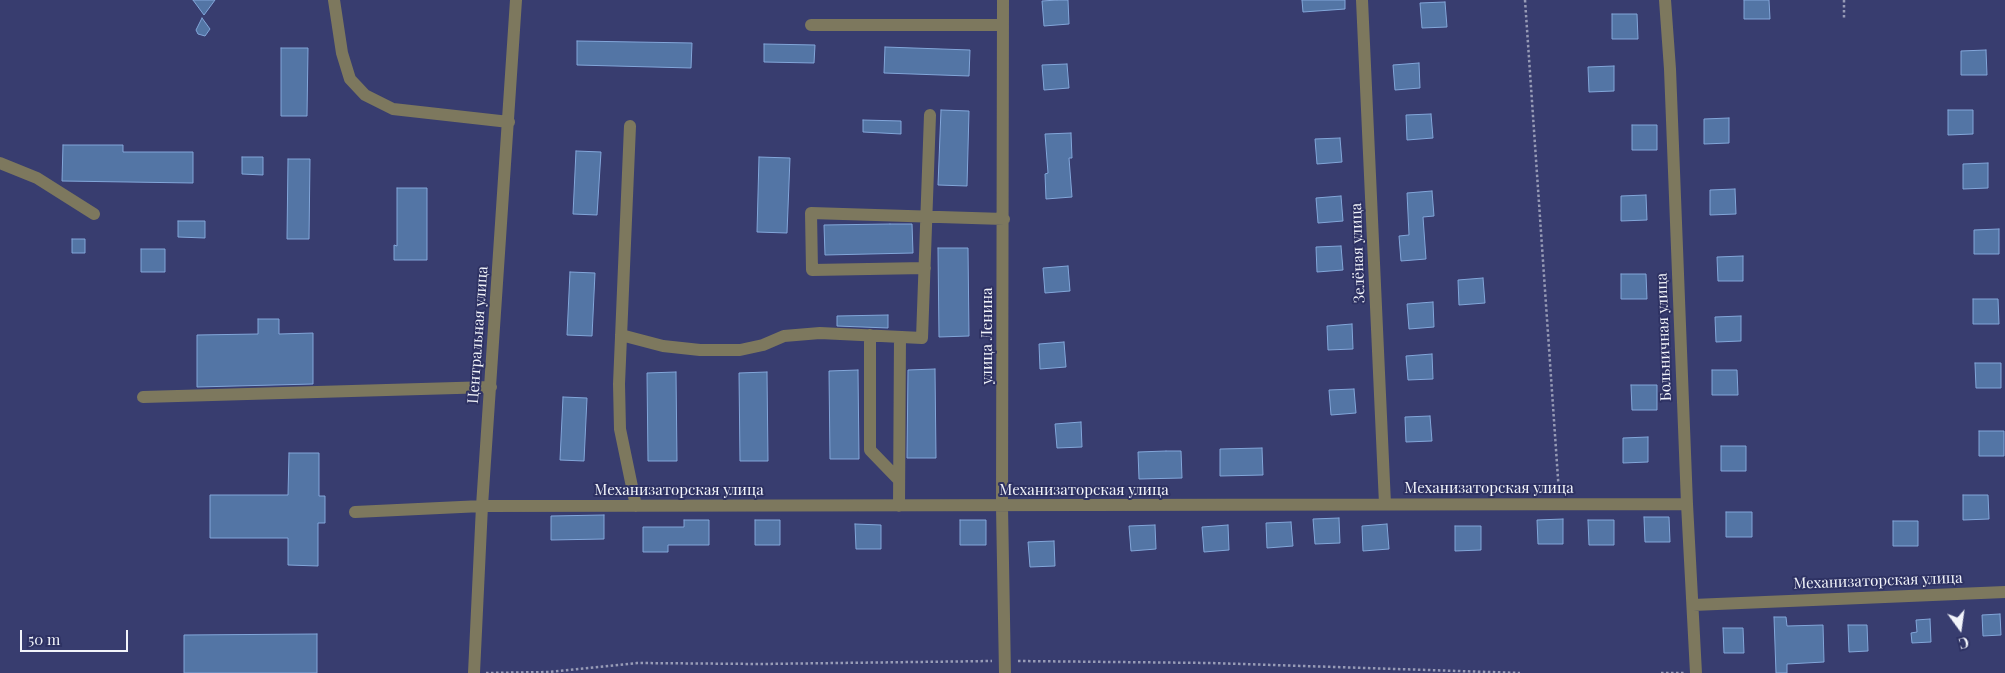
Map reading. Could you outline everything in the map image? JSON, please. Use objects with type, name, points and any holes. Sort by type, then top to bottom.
[{"type":"street","points":[[334,0],[342,53],[350,78],[365,95],[394,109],[509,122]]},
{"type":"street","name":"Центральная улица","points":[[474,673],[482,506],[516,0]]},
{"type":"street","name":"улица Ленина","points":[[1004,0],[1002,507],[1004,667]]},
{"type":"street","name":"Зелёная улица","points":[[1362,0],[1384,504]]},
{"type":"street","name":"Больничная улица","points":[[1665,0],[1670,69],[1687,504],[1696,673]]},
{"type":"street","points":[[811,25],[1003,25]]},
{"type":"street","points":[[621,335],[663,346],[700,350],[740,350],[763,345],[784,336],[820,333],[922,338],[930,115]]},
{"type":"street","points":[[630,126],[621,335],[620,429],[636,506]]},
{"type":"street","points":[[0,163],[37,178],[94,214]]},
{"type":"street","points":[[925,268],[812,270],[810,212],[927,215],[942,218],[1004,218]]},
{"type":"street","points":[[870,336],[870,450],[899,480]]},
{"type":"street","points":[[899,506],[900,337]]},
{"type":"street","points":[[142,397],[491,387]]},
{"type":"street","name":"Механизаторская улица","points":[[355,512],[482,506],[1002,507],[1687,504]]},
{"type":"street","name":"Механизаторская улица","points":[[1693,605],[2005,592]]},
{"type":"path","points":[[1525,0],[1560,504]]},
{"type":"path","points":[[1844,0],[1844,19]]},
{"type":"path","points":[[474,673],[549,672],[637,663],[1004,667],[1211,663],[1520,673]]},
{"type":"path","points":[[1660,673],[1696,673]]},
{"type":"building","points":[[193,0],[215,0],[204,15]]},
{"type":"building","points":[[1068,0],[1069,24],[1044,26],[1042,1]]},
{"type":"building","points":[[1302,0],[1345,0],[1345,9],[1303,12]]},
{"type":"building","points":[[1744,0],[1769,0],[1770,19],[1744,19]]},
{"type":"building","points":[[1445,2],[1447,27],[1422,28],[1420,3]]},
{"type":"building","points":[[1612,14],[1637,14],[1638,39],[1612,39]]},
{"type":"building","points":[[202,18],[210,29],[205,36],[198,34],[196,30]]},
{"type":"building","points":[[577,41],[692,43],[691,68],[577,65]]},
{"type":"building","points":[[764,44],[815,45],[814,63],[764,62]]},
{"type":"building","points":[[885,47],[970,50],[969,76],[884,73]]},
{"type":"building","points":[[281,48],[308,48],[307,116],[281,116]]},
{"type":"building","points":[[1986,50],[1987,75],[1961,75],[1961,51]]},
{"type":"building","points":[[1419,63],[1420,88],[1395,90],[1393,65]]},
{"type":"building","points":[[1067,64],[1069,88],[1044,90],[1042,65]]},
{"type":"building","points":[[1614,66],[1614,91],[1589,92],[1588,67]]},
{"type":"building","points":[[941,110],[969,111],[967,186],[938,185]]},
{"type":"building","points":[[1948,110],[1973,110],[1973,134],[1948,135]]},
{"type":"building","points":[[1431,114],[1433,138],[1407,140],[1406,115]]},
{"type":"building","points":[[1729,118],[1729,143],[1704,144],[1704,119]]},
{"type":"building","points":[[863,120],[901,121],[901,134],[863,132]]},
{"type":"building","points":[[1632,125],[1657,125],[1657,150],[1632,150]]},
{"type":"building","points":[[1071,133],[1072,158],[1069,158],[1072,197],[1046,199],[1045,174],[1048,173],[1045,134]]},
{"type":"building","points":[[1340,138],[1342,162],[1317,164],[1315,139]]},
{"type":"building","points":[[63,145],[123,145],[123,152],[193,152],[193,183],[62,181]]},
{"type":"building","points":[[576,151],[601,152],[597,215],[573,214]]},
{"type":"building","points":[[242,157],[263,157],[263,175],[242,174]]},
{"type":"building","points":[[759,157],[790,158],[787,233],[757,232]]},
{"type":"building","points":[[288,159],[310,159],[309,239],[287,239]]},
{"type":"building","points":[[1988,163],[1988,188],[1963,189],[1963,164]]},
{"type":"building","points":[[397,188],[427,188],[427,260],[394,260],[394,245],[397,246]]},
{"type":"building","points":[[1735,189],[1736,214],[1710,215],[1710,190]]},
{"type":"building","points":[[1432,191],[1434,216],[1423,217],[1426,259],[1401,261],[1399,236],[1409,235],[1407,193]]},
{"type":"building","points":[[1646,195],[1647,220],[1621,221],[1621,196]]},
{"type":"building","points":[[1341,196],[1343,221],[1318,223],[1316,198]]},
{"type":"building","points":[[178,221],[205,221],[205,238],[178,237]]},
{"type":"building","points":[[912,224],[913,253],[825,255],[824,225]]},
{"type":"building","points":[[1999,229],[1999,254],[1974,254],[1974,230]]},
{"type":"building","points":[[72,239],[85,239],[85,253],[72,253]]},
{"type":"building","points":[[1341,246],[1343,270],[1317,272],[1316,247]]},
{"type":"building","points":[[938,248],[968,248],[969,336],[939,337]]},
{"type":"building","points":[[141,249],[165,249],[165,272],[141,272]]},
{"type":"building","points":[[1743,256],[1743,281],[1718,281],[1717,257]]},
{"type":"building","points":[[1068,266],[1070,291],[1045,293],[1043,268]]},
{"type":"building","points":[[570,272],[595,273],[592,336],[567,335]]},
{"type":"building","points":[[1621,274],[1646,274],[1647,299],[1621,299]]},
{"type":"building","points":[[1483,278],[1485,303],[1459,305],[1458,280]]},
{"type":"building","points":[[1973,299],[1998,299],[1999,324],[1973,324]]},
{"type":"building","points":[[1433,302],[1434,327],[1409,329],[1407,304]]},
{"type":"building","points":[[888,315],[888,328],[837,326],[837,316]]},
{"type":"building","points":[[1741,316],[1741,341],[1716,342],[1715,317]]},
{"type":"building","points":[[258,319],[279,319],[279,334],[313,333],[313,384],[197,387],[197,335],[258,334]]},
{"type":"building","points":[[1352,324],[1353,349],[1328,350],[1327,326]]},
{"type":"building","points":[[1064,342],[1066,367],[1040,369],[1039,344]]},
{"type":"building","points":[[1432,354],[1433,379],[1408,380],[1406,356]]},
{"type":"building","points":[[1975,363],[2001,363],[2001,388],[1976,388]]},
{"type":"building","points":[[935,369],[936,458],[907,458],[908,370]]},
{"type":"building","points":[[858,370],[859,459],[830,459],[829,371]]},
{"type":"building","points":[[1712,370],[1737,370],[1738,395],[1712,395]]},
{"type":"building","points":[[676,372],[677,461],[648,461],[647,373]]},
{"type":"building","points":[[767,372],[768,461],[740,461],[739,373]]},
{"type":"building","points":[[1631,385],[1657,385],[1657,410],[1632,410]]},
{"type":"building","points":[[1354,389],[1356,413],[1331,415],[1329,390]]},
{"type":"building","points":[[563,397],[587,398],[584,461],[560,460]]},
{"type":"building","points":[[1430,416],[1432,441],[1406,442],[1405,417]]},
{"type":"building","points":[[1081,422],[1082,447],[1057,448],[1055,424]]},
{"type":"building","points":[[1979,431],[2004,431],[2004,456],[1979,456]]},
{"type":"building","points":[[1648,437],[1648,462],[1623,463],[1623,438]]},
{"type":"building","points":[[1721,446],[1746,446],[1746,471],[1721,471]]},
{"type":"building","points":[[1262,448],[1263,475],[1220,476],[1220,449]]},
{"type":"building","points":[[1181,451],[1182,478],[1139,479],[1138,452]]},
{"type":"building","points":[[289,453],[319,453],[319,496],[325,496],[325,523],[318,523],[318,566],[288,565],[288,538],[210,538],[210,495],[288,495]]},
{"type":"building","points":[[1963,495],[1988,495],[1989,519],[1963,520]]},
{"type":"building","points":[[1726,512],[1752,512],[1752,537],[1726,537]]},
{"type":"building","points":[[604,515],[604,539],[551,540],[551,516]]},
{"type":"building","points":[[1644,517],[1669,517],[1670,542],[1645,542]]},
{"type":"building","points":[[1339,518],[1340,543],[1315,544],[1313,519]]},
{"type":"building","points":[[1563,519],[1563,544],[1538,544],[1537,520]]},
{"type":"building","points":[[684,520],[709,520],[709,545],[668,545],[668,552],[643,552],[643,527],[684,527]]},
{"type":"building","points":[[755,520],[780,520],[780,545],[755,545]]},
{"type":"building","points":[[960,520],[986,520],[986,545],[960,545]]},
{"type":"building","points":[[1588,520],[1614,520],[1614,545],[1589,545]]},
{"type":"building","points":[[1893,521],[1918,521],[1918,546],[1893,546]]},
{"type":"building","points":[[1291,522],[1293,546],[1267,548],[1266,523]]},
{"type":"building","points":[[855,524],[881,525],[881,549],[856,549]]},
{"type":"building","points":[[1387,524],[1389,549],[1363,551],[1362,526]]},
{"type":"building","points":[[1155,525],[1156,549],[1131,551],[1129,526]]},
{"type":"building","points":[[1228,525],[1229,550],[1204,552],[1202,527]]},
{"type":"building","points":[[1455,526],[1481,526],[1481,550],[1455,551]]},
{"type":"building","points":[[1054,541],[1055,566],[1030,567],[1028,542]]},
{"type":"building","points":[[2000,614],[2001,635],[1983,636],[1982,615]]},
{"type":"building","points":[[1774,617],[1786,617],[1787,626],[1823,625],[1824,662],[1787,664],[1787,673],[1776,673]]},
{"type":"building","points":[[1930,619],[1931,642],[1912,643],[1911,633],[1917,632],[1916,620]]},
{"type":"building","points":[[1848,625],[1867,625],[1868,651],[1849,652]]},
{"type":"building","points":[[1723,628],[1743,628],[1744,653],[1724,653]]},
{"type":"building","points":[[317,634],[317,673],[184,673],[184,635]]}]
